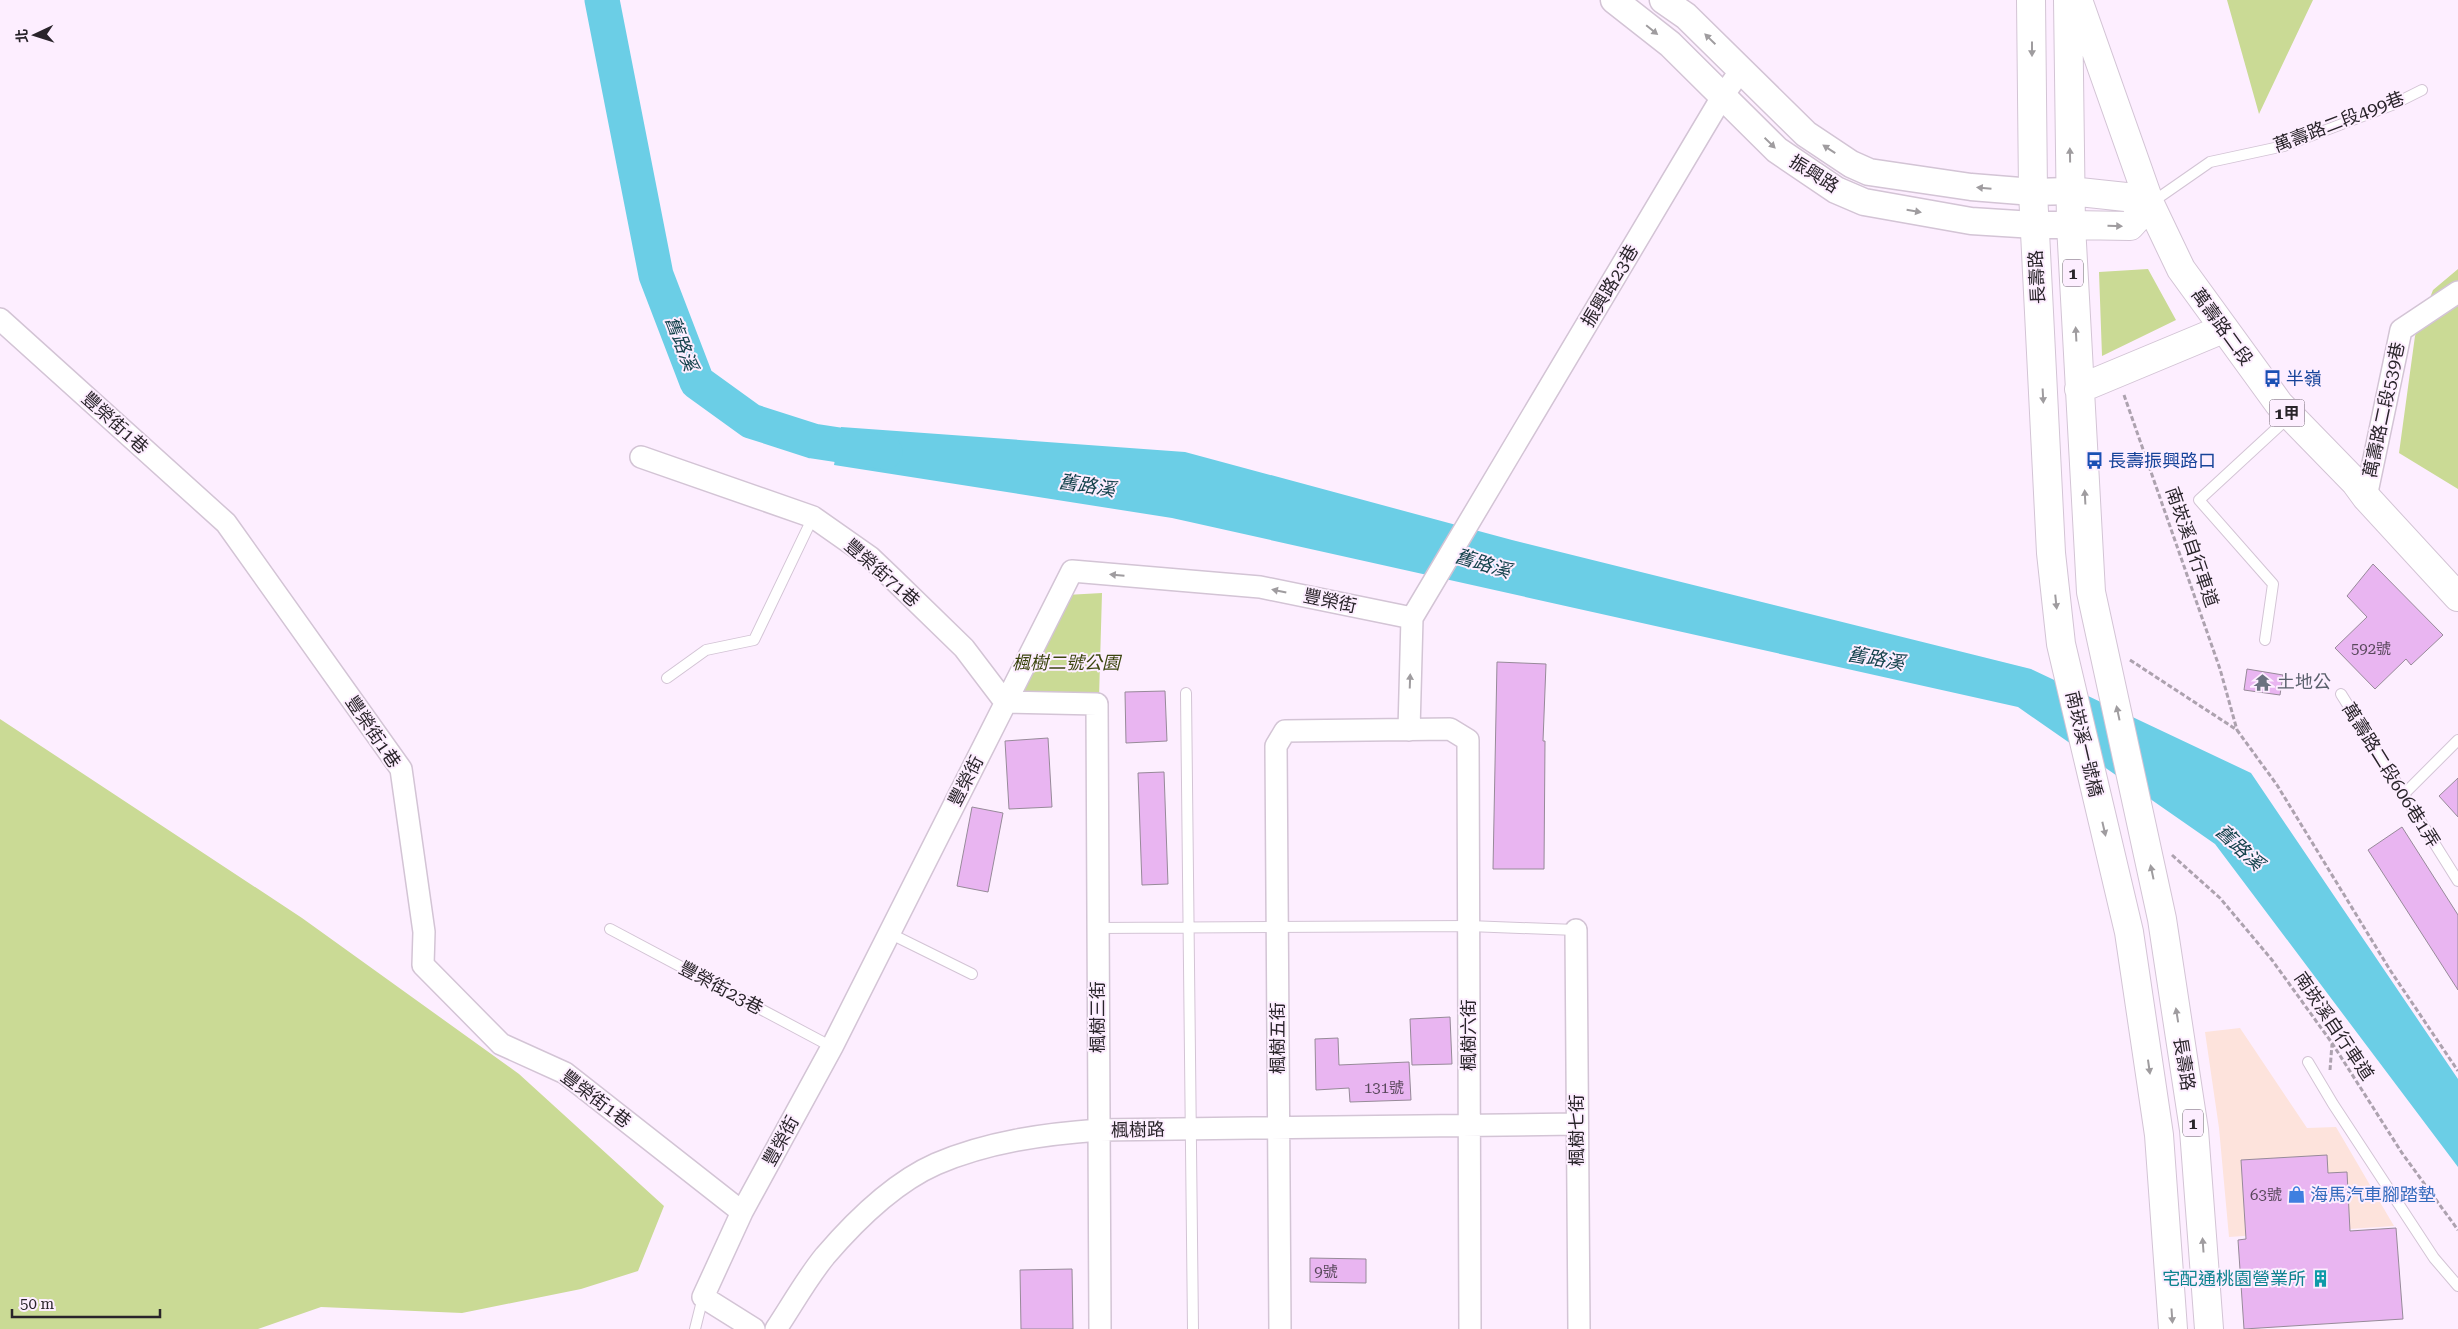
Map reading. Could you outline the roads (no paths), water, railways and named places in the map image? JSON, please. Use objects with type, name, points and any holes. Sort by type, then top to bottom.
[{"type":"main road","name":"長壽路","points":[[2032,0],[2033,192],[2051,553]]},
{"type":"main road","name":"長壽路","points":[[2068,0],[2071,225],[2091,592],[2162,919],[2194,1130],[2209,1329]]},
{"type":"main road","name":"萬壽路二段","points":[[2078,0],[2150,204],[2181,269],[2290,417],[2355,482],[2366,497],[2458,597]]},
{"type":"main road","points":[[2070,191],[2126,196],[2150,204],[2130,226],[2071,225]]},
{"type":"main road","points":[[2079,389],[2224,329]]},
{"type":"main road","name":"南崁溪一號橋","points":[[2051,553],[2061,644],[2129,932]]},
{"type":"main road","name":"長壽路","points":[[2129,932],[2159,1135],[2172,1329]]},
{"type":"street","name":"振興路","points":[[1614,0],[1670,44],[1777,150],[1836,190],[1864,202],[1971,221],[2071,225]]},
{"type":"street","name":"振興路","points":[[1663,0],[1686,16],[1806,134],[1851,164],[1869,172],[1970,187],[2033,192],[2070,191]]},
{"type":"street","name":"振興路23巷","points":[[1412,618],[1722,97],[1741,70]]},
{"type":"street","name":"萬壽路二段539巷","points":[[2366,497],[2401,330],[2458,292]]},
{"type":"street","name":"豐榮街1巷","points":[[0,319],[226,523],[401,769],[424,932],[424,965],[501,1044],[565,1073],[742,1212]]},
{"type":"street","name":"豐榮街71巷","points":[[641,458],[813,517],[870,557],[892,578],[964,648],[1005,702]]},
{"type":"street","name":"豐榮街","points":[[704,1297],[742,1212],[832,1047],[1072,571],[1260,587],[1412,618]]},
{"type":"street","points":[[1408,730],[1412,618]]},
{"type":"street","name":"楓樹三街","points":[[1005,702],[1097,704],[1100,1329]]},
{"type":"street","name":"楓樹五街","points":[[1280,1329],[1276,746],[1285,730],[1408,730]]},
{"type":"street","name":"楓樹六街","points":[[1408,730],[1450,730],[1468,740],[1470,1329]]},
{"type":"street","name":"楓樹七街","points":[[1576,930],[1579,1329]]},
{"type":"street","name":"楓樹路","points":[[776,1329],[824,1258],[859,1218],[893,1190],[935,1165],[1001,1144],[1044,1134],[1099,1130],[1577,1124]]},
{"type":"street","points":[[704,1297],[754,1329]]},
{"type":"lane","name":"萬壽路二段499巷","points":[[2150,204],[2210,162],[2284,146],[2392,105],[2422,90]]},
{"type":"lane","points":[[2265,640],[2273,584],[2199,500],[2290,417]]},
{"type":"lane","points":[[667,678],[706,650],[754,640],[813,517]]},
{"type":"lane","points":[[1186,693],[1193,1329]]},
{"type":"lane","name":"萬壽路二段606巷1弄","points":[[2341,694],[2458,881]]},
{"type":"lane","points":[[2404,794],[2458,740]]},
{"type":"lane","points":[[1098,928],[1469,926],[1576,930]]},
{"type":"lane","name":"豐榮街23巷","points":[[610,929],[832,1047]]},
{"type":"lane","points":[[889,933],[972,974]]},
{"type":"lane","points":[[2308,1062],[2333,1104],[2434,1258],[2458,1286]]},
{"type":"lane","points":[[695,1329],[704,1297]]},
{"type":"water","points":[[841,427],[1185,452],[1512,540],[2031,669],[2251,773],[2458,1079],[2458,1167],[2215,844],[2018,707],[1172,518],[834,465]]},
{"type":"waterway","name":"舊路溪","points":[[602,0],[656,275],[697,382],[751,421],[813,441],[885,452]]},
{"type":"place","name":"半嶺","points":[[2272,379]]},
{"type":"place","name":"長壽振興路口","points":[[2094,461]]},
{"type":"place","name":"土地公","points":[[2263,682]]},
{"type":"place","name":"海馬汽車腳踏墊","points":[[2296,1195]]},
{"type":"place","name":"宅配通桃園營業所","points":[[2320,1279]]},
{"type":"park label","name":"楓樹二號公園","points":[[1066,663]]}]
